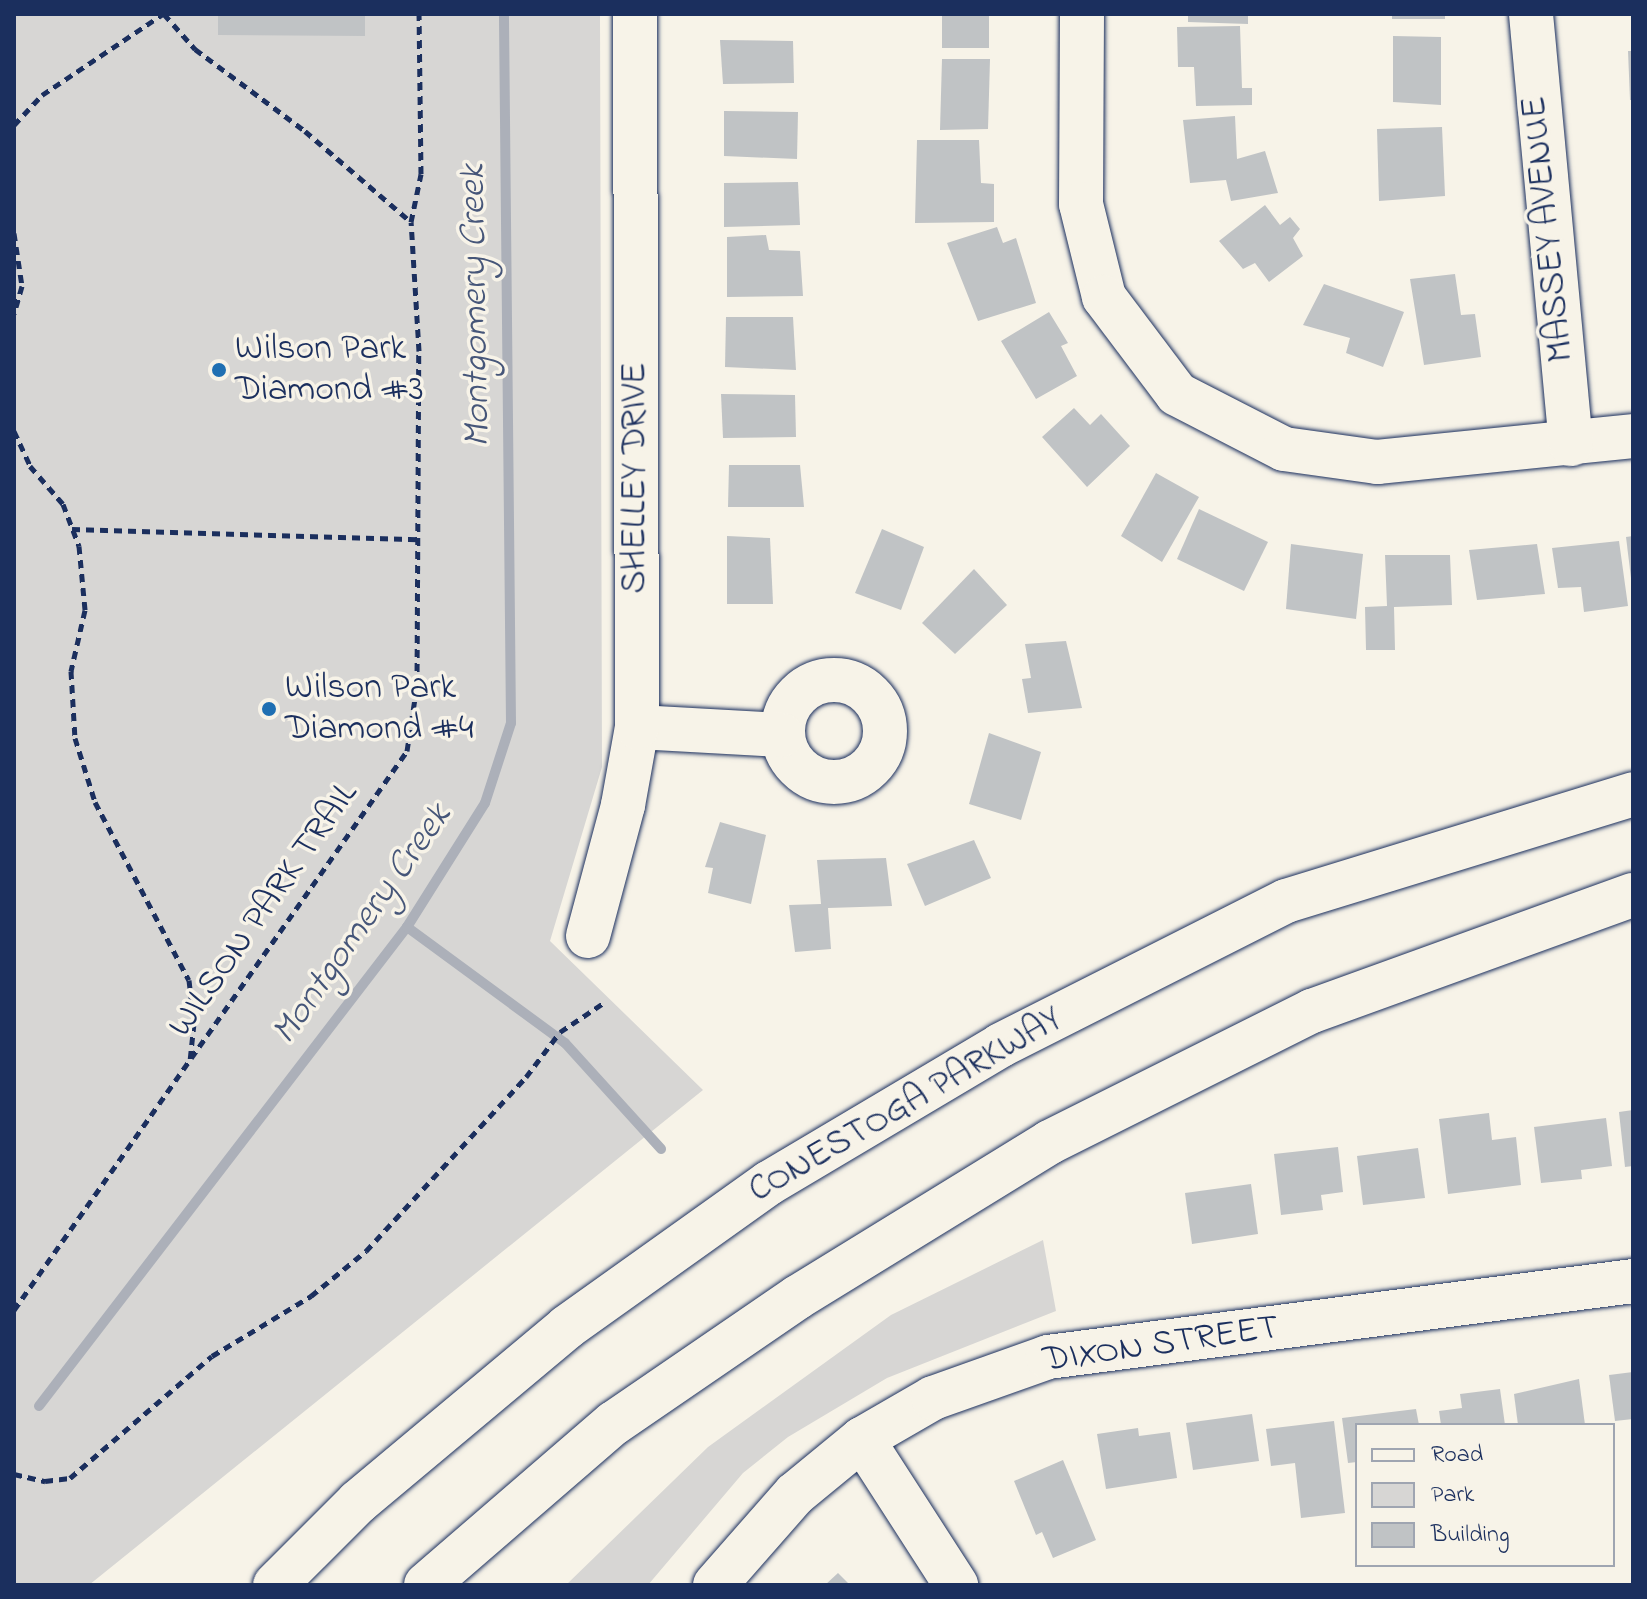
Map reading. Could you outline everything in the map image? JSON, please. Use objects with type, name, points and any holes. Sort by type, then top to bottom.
[{"type":"main road","name":"SHELLEY DRIVE","points":[[588,936],[623,805],[637,727],[635,14]]},
{"type":"main road","points":[[1082,14],[1081,204],[1104,297],[1177,394],[1284,449],[1377,462],[1633,436]]},
{"type":"main road","name":"MASSEY AVENUE","points":[[1531,14],[1571,444]]},
{"type":"main road","points":[[637,727],[782,735]]},
{"type":"main road","name":"CONESTOGA PARKWAY","points":[[275,1585],[358,1502],[567,1327],[769,1183],[1001,1045],[1286,901],[1633,794]]},
{"type":"main road","points":[[426,1585],[614,1423],[798,1297],[1050,1142],[1312,1011],[1633,895]]},
{"type":"main road","name":"DIXON STREET","points":[[715,1585],[795,1494],[862,1439],[933,1398],[1048,1357],[1633,1281]]},
{"type":"main road","points":[[862,1439],[956,1585]]},
{"type":"path","points":[[14,125],[42,95],[164,14],[195,49],[305,131],[411,222]]},
{"type":"path","name":"WILSON PARK TRAIL","points":[[14,1310],[407,751],[417,685],[419,351],[411,222],[421,174],[419,14]]},
{"type":"path","points":[[14,233],[22,286],[14,314]]},
{"type":"path","points":[[14,431],[30,466],[63,504],[79,546],[85,610],[71,671],[75,738],[95,802],[189,980],[194,1023],[190,1059]]},
{"type":"path","points":[[72,529],[418,539]]},
{"type":"path","points":[[14,1474],[45,1481],[70,1478],[182,1379],[322,1287],[366,1251],[544,1054],[560,1032],[605,1002]]},
{"type":"green space","points":[[14,14],[600,14],[602,767],[550,941],[703,1090],[89,1585],[14,1585]]},
{"type":"green space","points":[[1043,1240],[1056,1311],[887,1378],[788,1437],[743,1473],[648,1585],[566,1585],[708,1447],[891,1315]]},
{"type":"building","points":[[218,14],[365,14],[365,36],[218,35]]},
{"type":"building","points":[[942,14],[989,14],[989,48],[942,48]]},
{"type":"building","points":[[1188,14],[1248,14],[1248,24],[1188,22]]},
{"type":"building","points":[[1392,14],[1445,14],[1445,19],[1392,19]]},
{"type":"building","points":[[1240,26],[1242,88],[1252,88],[1252,105],[1196,106],[1194,67],[1178,67],[1177,27]]},
{"type":"building","points":[[1393,36],[1441,37],[1441,105],[1393,102]]},
{"type":"building","points":[[720,40],[793,41],[794,83],[723,84]]},
{"type":"building","points":[[1628,51],[1633,51],[1633,100],[1630,100]]},
{"type":"building","points":[[942,59],[990,59],[988,129],[940,130]]},
{"type":"building","points":[[724,111],[798,112],[797,159],[724,156]]},
{"type":"building","points":[[1235,116],[1237,159],[1265,151],[1278,193],[1231,201],[1226,180],[1190,183],[1183,120]]},
{"type":"building","points":[[1442,127],[1445,196],[1379,201],[1377,129]]},
{"type":"building","points":[[917,140],[979,140],[981,183],[994,184],[994,222],[915,223]]},
{"type":"building","points":[[798,182],[800,225],[724,227],[724,183]]},
{"type":"building","points":[[1265,205],[1280,225],[1290,217],[1300,229],[1293,238],[1303,256],[1269,282],[1255,263],[1243,269],[1219,241]]},
{"type":"building","points":[[997,227],[1003,243],[1016,238],[1036,303],[978,321],[947,243]]},
{"type":"building","points":[[766,235],[769,250],[800,251],[803,296],[727,297],[727,237]]},
{"type":"building","points":[[1455,274],[1461,315],[1475,314],[1481,357],[1424,365],[1410,279]]},
{"type":"building","points":[[1324,284],[1404,312],[1383,367],[1346,353],[1350,338],[1303,325]]},
{"type":"building","points":[[1049,312],[1068,343],[1061,346],[1077,376],[1036,399],[1001,341]]},
{"type":"building","points":[[726,317],[793,317],[796,370],[725,367]]},
{"type":"building","points":[[721,394],[795,395],[796,437],[723,438]]},
{"type":"building","points":[[1074,408],[1090,425],[1101,414],[1130,446],[1087,487],[1042,437]]},
{"type":"building","points":[[729,465],[800,465],[804,507],[728,507]]},
{"type":"building","points":[[1156,473],[1199,497],[1162,562],[1121,536]]},
{"type":"building","points":[[1199,509],[1268,542],[1244,591],[1177,559]]},
{"type":"building","points":[[882,529],[924,547],[901,610],[855,593]]},
{"type":"building","points":[[727,536],[770,538],[773,604],[727,604]]},
{"type":"building","points":[[1633,536],[1633,578],[1631,578],[1626,537]]},
{"type":"building","points":[[1619,541],[1628,606],[1584,612],[1581,587],[1558,588],[1552,548]]},
{"type":"building","points":[[1291,544],[1363,554],[1356,619],[1286,609]]},
{"type":"building","points":[[1537,544],[1545,594],[1477,600],[1469,550]]},
{"type":"building","points":[[1385,555],[1450,555],[1452,605],[1394,607],[1395,650],[1366,650],[1365,607],[1387,606]]},
{"type":"building","points":[[974,569],[1007,605],[955,654],[922,623]]},
{"type":"building","points":[[1066,641],[1082,708],[1028,713],[1022,679],[1031,678],[1025,644]]},
{"type":"building","points":[[989,733],[1041,752],[1021,820],[969,804]]},
{"type":"building","points":[[720,822],[766,835],[751,904],[708,893],[713,868],[705,867]]},
{"type":"building","points":[[974,840],[991,878],[925,906],[907,864]]},
{"type":"building","points":[[886,858],[892,906],[828,908],[831,949],[795,952],[789,905],[821,904],[817,860]]},
{"type":"building","points":[[1633,1110],[1633,1166],[1625,1167],[1619,1112]]},
{"type":"building","points":[[1489,1113],[1492,1140],[1516,1137],[1521,1185],[1448,1194],[1439,1119]]},
{"type":"building","points":[[1606,1118],[1612,1166],[1581,1170],[1582,1179],[1541,1183],[1534,1127]]},
{"type":"building","points":[[1338,1147],[1343,1192],[1321,1195],[1323,1210],[1281,1215],[1274,1154]]},
{"type":"building","points":[[1418,1148],[1425,1198],[1363,1205],[1357,1156]]},
{"type":"building","points":[[1251,1184],[1258,1234],[1192,1244],[1185,1193]]},
{"type":"building","points":[[1633,1372],[1633,1419],[1615,1421],[1609,1375]]},
{"type":"building","points":[[1579,1379],[1585,1423],[1518,1423],[1514,1394]]},
{"type":"building","points":[[1500,1389],[1505,1423],[1441,1423],[1439,1411],[1462,1408],[1460,1394]]},
{"type":"building","points":[[1416,1409],[1419,1423],[1355,1423],[1355,1462],[1348,1463],[1342,1418]]},
{"type":"building","points":[[1252,1414],[1259,1461],[1193,1470],[1186,1423]]},
{"type":"building","points":[[1334,1421],[1345,1513],[1301,1518],[1295,1463],[1271,1466],[1266,1429]]},
{"type":"building","points":[[1138,1428],[1139,1436],[1170,1432],[1177,1478],[1106,1489],[1097,1434]]},
{"type":"building","points":[[1063,1460],[1096,1540],[1053,1558],[1042,1532],[1036,1535],[1014,1481]]},
{"type":"building","points":[[838,1573],[850,1585],[825,1585]]},
{"type":"waterway","name":"Montgomery Creek","points":[[39,1406],[407,927],[485,803],[511,723],[504,14]]},
{"type":"waterway","points":[[407,927],[565,1043],[661,1149]]},
{"type":"place","name":"Wilson Park Diamond #3","points":[[219,370]]},
{"type":"place","name":"Wilson Park Diamond #4","points":[[269,709]]}]
